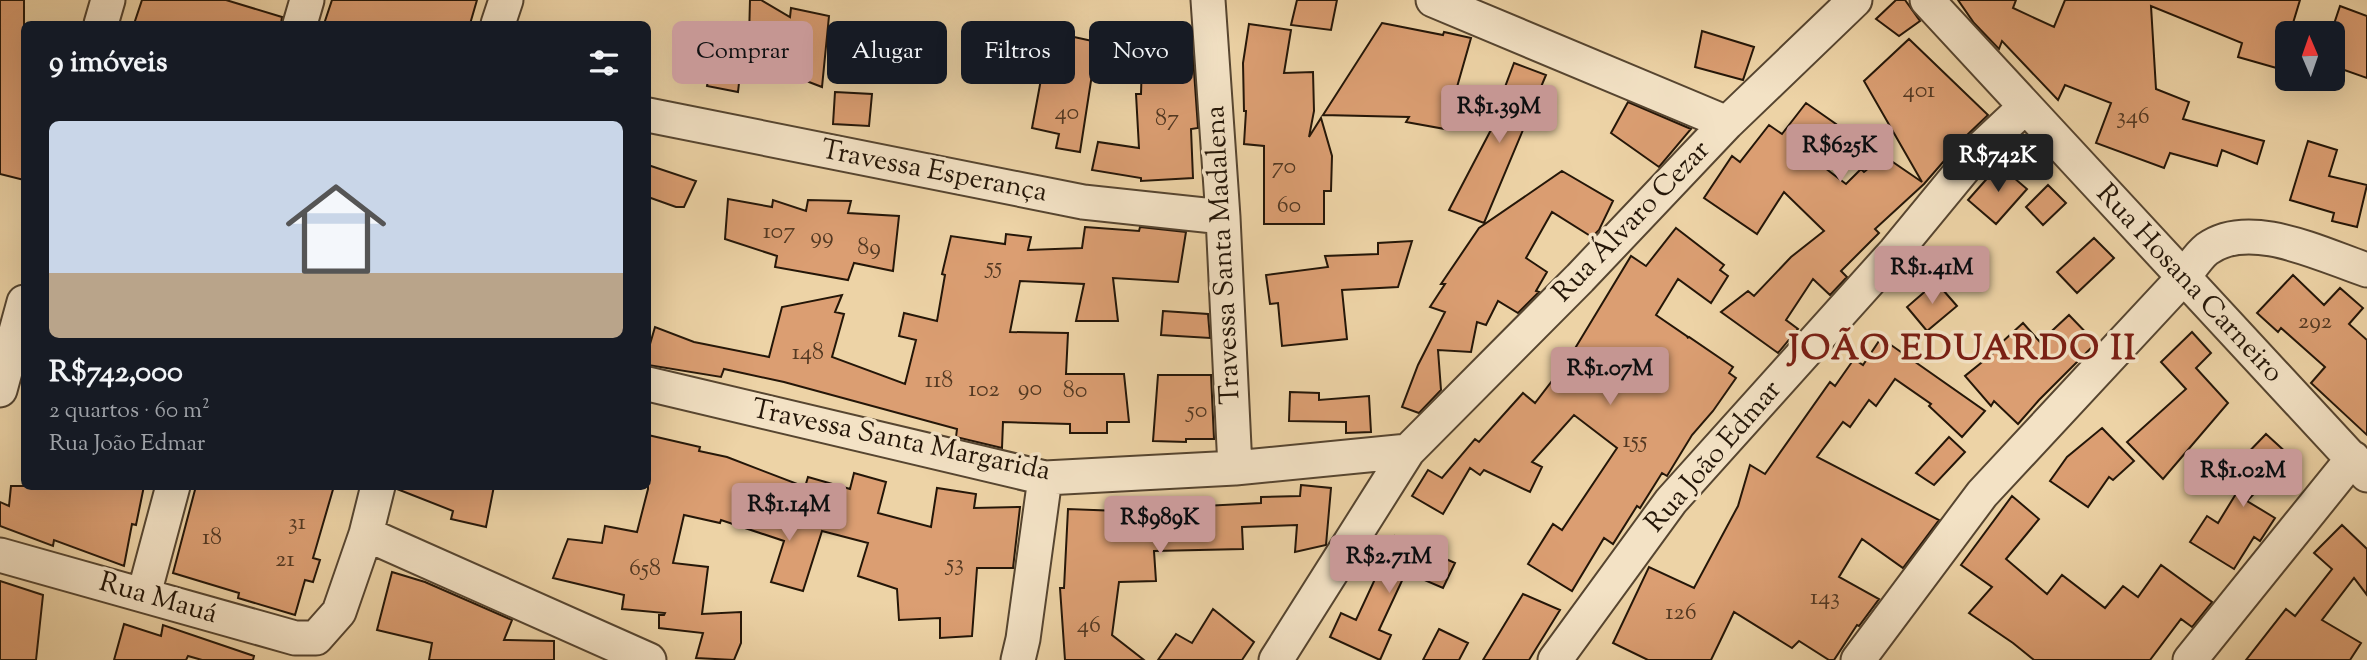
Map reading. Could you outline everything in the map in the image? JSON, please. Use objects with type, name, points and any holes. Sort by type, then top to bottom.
[{"type":"street","points":[[102,21],[108,0]]},
{"type":"street","points":[[301,21],[307,0]]},
{"type":"street","points":[[499,21],[506,0]]},
{"type":"street","name":"Travessa Santa Madalena","points":[[1208,0],[1223,217],[1235,468]]},
{"type":"street","points":[[1433,0],[1727,123]]},
{"type":"street","name":"Rua Álvaro Cezar","points":[[1276,660],[1408,451],[1580,278],[1727,123],[1855,0]]},
{"type":"street","name":"Rua Hosana Carneiro","points":[[1927,0],[2360,467]]},
{"type":"street","name":"Rua João Edmar","points":[[1555,660],[1671,501],[1895,252],[1979,150],[2025,107]]},
{"type":"street","name":"Travessa Esperança","points":[[651,116],[1083,202],[1223,217]]},
{"type":"street","points":[[1858,660],[1982,494],[2206,250],[2234,236],[2266,236],[2367,270]]},
{"type":"street","points":[[0,390],[21,313]]},
{"type":"street","name":"Travessa Santa Margarida","points":[[651,385],[1045,478],[1235,468],[1408,451]]},
{"type":"street","points":[[2190,660],[2360,467]]},
{"type":"street","points":[[1018,660],[1045,478]]},
{"type":"street","points":[[144,594],[172,490]]},
{"type":"street","points":[[377,490],[366,534],[649,660]]},
{"type":"street","name":"Rua Mauá","points":[[0,555],[295,638],[316,638],[339,612],[366,534]]},
{"type":"building","points":[[0,0],[24,0],[24,21],[21,21],[21,179],[0,174]]},
{"type":"building","points":[[142,0],[226,0],[282,17],[281,21],[135,21]]},
{"type":"building","points":[[332,0],[477,0],[471,21],[325,21]]},
{"type":"building","points":[[750,0],[761,0],[790,17],[791,8],[829,16],[822,87],[813,84],[813,21],[749,21]]},
{"type":"building","points":[[1297,0],[1337,0],[1331,30],[1291,25]]},
{"type":"building","points":[[1896,0],[1905,0],[1920,21],[1899,36],[1876,19]]},
{"type":"building","points":[[1958,0],[2016,0],[2013,8],[2054,27],[2065,0],[2300,0],[2294,21],[2275,21],[2275,68],[2238,57],[2242,43],[2151,6],[2156,89],[2189,102],[2183,119],[2264,141],[2257,164],[2222,150],[2217,166],[2170,153],[2164,168],[2096,143],[2111,103],[2065,85],[2058,100],[2002,41],[1999,49],[1974,23]]},
{"type":"building","points":[[2340,6],[2367,16],[2367,78],[2345,70],[2345,21],[2335,21]]},
{"type":"building","points":[[1382,23],[1471,38],[1445,129],[1406,122],[1409,117],[1323,115]]},
{"type":"building","points":[[1249,24],[1291,30],[1284,73],[1313,72],[1314,111],[1309,137],[1321,118],[1332,156],[1331,191],[1324,191],[1324,224],[1264,224],[1264,146],[1244,144],[1246,111],[1243,63]]},
{"type":"building","points":[[1702,31],[1754,47],[1743,80],[1695,67]]},
{"type":"building","points":[[1075,37],[1089,40],[1091,84],[1080,152],[1056,148],[1059,134],[1032,128],[1040,84],[1075,84]]},
{"type":"building","points":[[1909,39],[1988,115],[1924,184],[1875,229],[1879,233],[1841,271],[1847,277],[1830,295],[1813,279],[1786,320],[1798,329],[1778,353],[1721,312],[1748,291],[1754,296],[1791,257],[1824,231],[1784,192],[1757,234],[1704,198],[1732,156],[1740,162],[1769,125],[1782,134],[1806,103],[1836,124],[1812,158],[1846,184],[1861,169],[1864,172],[1884,156],[1922,182],[1864,81]]},
{"type":"building","points":[[1193,57],[1198,128],[1191,129],[1193,178],[1141,181],[1141,178],[1092,170],[1098,142],[1139,148],[1136,94],[1141,94],[1141,84],[1193,84]]},
{"type":"building","points":[[1514,63],[1546,75],[1484,223],[1449,210],[1504,105],[1499,103]]},
{"type":"building","points":[[707,84],[739,84],[738,92]]},
{"type":"building","points":[[835,92],[872,94],[869,126],[833,124]]},
{"type":"building","points":[[1628,102],[1691,129],[1659,167],[1611,133]]},
{"type":"building","points":[[2308,141],[2337,150],[2329,176],[2367,185],[2357,227],[2332,221],[2334,213],[2290,200]]},
{"type":"building","points":[[1999,165],[2027,189],[1996,224],[1968,200]]},
{"type":"building","points":[[651,166],[696,181],[684,207],[651,198]]},
{"type":"building","points":[[1562,171],[1613,201],[1599,230],[1592,237],[1552,212],[1526,258],[1547,272],[1536,291],[1539,292],[1518,313],[1498,301],[1486,325],[1477,322],[1471,352],[1438,350],[1441,390],[1419,413],[1402,407],[1418,365],[1445,312],[1430,307],[1445,284],[1441,284],[1479,228]]},
{"type":"building","points":[[2048,185],[2066,203],[2043,225],[2026,207]]},
{"type":"building","points":[[728,199],[772,207],[773,200],[806,211],[808,200],[851,201],[848,213],[899,216],[893,271],[854,263],[848,280],[775,267],[777,256],[725,239]]},
{"type":"building","points":[[1085,227],[1139,231],[1140,227],[1186,232],[1178,282],[1113,278],[1118,321],[1076,321],[1084,284],[1020,281],[1010,332],[1068,333],[1066,374],[1124,374],[1129,422],[1107,422],[1107,433],[1070,433],[1070,424],[1003,422],[1002,448],[956,437],[957,429],[784,382],[724,369],[721,377],[651,365],[651,341],[655,327],[694,342],[769,357],[782,307],[842,295],[835,312],[844,314],[832,357],[905,384],[916,340],[899,336],[904,313],[937,321],[945,275],[942,274],[951,236],[1005,244],[1006,234],[1031,237],[1028,250],[1082,248]]},
{"type":"building","points":[[1676,228],[1724,265],[1720,270],[1728,276],[1711,303],[1678,279],[1656,315],[1733,367],[1729,373],[1736,378],[1692,435],[1667,476],[1662,473],[1640,508],[1637,506],[1613,544],[1604,538],[1572,591],[1528,564],[1553,524],[1562,530],[1617,448],[1574,415],[1532,462],[1542,467],[1530,492],[1484,470],[1480,475],[1470,468],[1443,514],[1412,496],[1428,470],[1442,478],[1475,439],[1479,442],[1523,393],[1535,403],[1568,360],[1631,256],[1646,266]]},
{"type":"building","points":[[2094,238],[2114,258],[2077,293],[2057,272]]},
{"type":"building","points":[[1412,241],[1398,287],[1342,290],[1347,339],[1282,346],[1278,303],[1270,304],[1266,275],[1328,267],[1325,256],[1378,254],[1378,243]]},
{"type":"building","points":[[2293,275],[2324,305],[2340,288],[2363,308],[2349,324],[2367,340],[2367,435],[2311,383],[2325,367],[2281,328],[2278,332],[2257,313]]},
{"type":"building","points":[[1936,282],[1957,306],[1927,331],[1907,307]]},
{"type":"building","points":[[1163,311],[1208,314],[1210,338],[1161,335]]},
{"type":"building","points":[[2069,315],[2096,343],[2018,424],[1994,401],[1991,406],[1965,376],[2002,346],[2000,344],[2023,323],[2040,342]]},
{"type":"building","points":[[2192,332],[2211,353],[2196,368],[2228,403],[2163,479],[2127,442],[2186,389],[2161,362]]},
{"type":"building","points":[[1881,338],[1985,411],[1962,437],[1929,406],[1931,404],[1895,379],[1876,406],[1869,400],[1850,427],[1843,422],[1817,457],[1939,520],[1903,568],[1862,539],[1839,577],[1879,599],[1859,626],[1857,625],[1834,660],[1829,660],[1799,641],[1792,648],[1734,612],[1711,660],[1648,660],[1613,643],[1649,567],[1694,588],[1738,506],[1750,465],[1765,474],[1830,382],[1835,386],[1854,359],[1863,365]]},
{"type":"building","points":[[1158,375],[1211,375],[1214,439],[1153,441]]},
{"type":"building","points":[[1290,392],[1319,393],[1319,400],[1369,396],[1371,432],[1346,433],[1346,422],[1289,421]]},
{"type":"building","points":[[2102,428],[2134,461],[2113,480],[2109,477],[2088,507],[2050,481],[2067,457]]},
{"type":"building","points":[[2266,434],[2290,456],[2247,501],[2275,518],[2260,541],[2254,537],[2234,569],[2190,542],[2207,516],[2218,523],[2250,471],[2240,461]]},
{"type":"building","points":[[651,436],[700,447],[699,451],[727,457],[805,487],[808,477],[850,489],[854,473],[886,482],[878,513],[931,527],[937,488],[976,494],[974,508],[1020,507],[1013,568],[977,568],[972,636],[940,638],[940,618],[899,620],[897,589],[858,576],[868,543],[822,531],[803,591],[771,582],[784,541],[721,520],[720,523],[684,515],[673,563],[708,567],[702,614],[741,612],[741,643],[734,660],[696,658],[703,633],[659,628],[659,615],[665,613],[622,609],[624,595],[553,578],[568,539],[602,543],[605,526],[637,532],[648,490],[651,490]]},
{"type":"building","points":[[1949,437],[1965,452],[1934,485],[1916,473]]},
{"type":"building","points":[[1301,485],[1331,488],[1326,545],[1295,552],[1297,525],[1242,527],[1243,549],[1154,551],[1156,581],[1119,582],[1112,635],[1144,660],[1065,660],[1060,588],[1064,588],[1068,509],[1119,511],[1119,517],[1169,515],[1168,504],[1204,502],[1204,506],[1261,503],[1261,497],[1300,496]]},
{"type":"building","points":[[11,486],[21,486],[21,490],[143,490],[136,525],[132,524],[124,566],[54,540],[53,546],[0,526],[0,502],[9,506]]},
{"type":"building","points":[[195,490],[333,490],[313,558],[320,560],[313,582],[305,580],[295,615],[238,598],[239,593],[173,573]]},
{"type":"building","points":[[400,490],[493,490],[486,527],[451,519],[453,511]]},
{"type":"building","points":[[2012,496],[2039,519],[2006,559],[2047,594],[2062,575],[2105,608],[2123,586],[2138,597],[2161,565],[2212,602],[2192,627],[2181,619],[2150,660],[2034,660],[1969,613],[1992,587],[1961,565]]},
{"type":"building","points":[[2342,525],[2367,549],[2367,595],[2354,578],[2322,620],[2361,643],[2350,660],[2246,660],[2286,609],[2295,616],[2332,569],[2314,553]]},
{"type":"building","points":[[1395,536],[1455,563],[1443,588],[1406,572],[1379,630],[1391,635],[1380,660],[1330,637],[1341,613],[1356,620]]},
{"type":"building","points":[[392,572],[425,582],[512,620],[504,640],[554,641],[554,660],[429,660],[432,643],[377,630]]},
{"type":"building","points":[[0,581],[43,595],[36,660],[0,660]]},
{"type":"building","points":[[1523,594],[1560,610],[1529,660],[1483,660]]},
{"type":"building","points":[[1213,609],[1254,642],[1242,660],[1158,660],[1176,634],[1192,643]]},
{"type":"building","points":[[124,624],[161,636],[163,625],[254,656],[253,660],[202,660],[188,656],[186,660],[114,660]]},
{"type":"building","points":[[1439,629],[1468,643],[1459,660],[1423,660]]},
{"type":"district","name":"JOÃO EDUARDO II","points":[[1963,350]]}]
